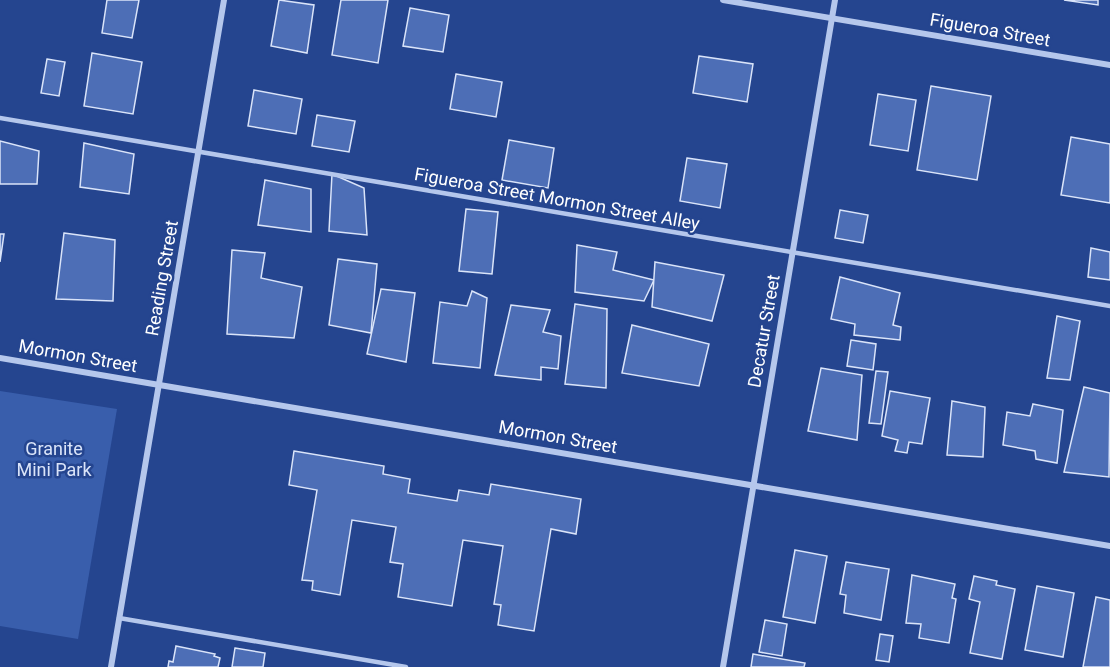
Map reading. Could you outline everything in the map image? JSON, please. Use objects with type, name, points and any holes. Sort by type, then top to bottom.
[{"type":"street","name":"Reading Street","points":[[111,667],[224,0]]},
{"type":"street","name":"Figueroa Street","points":[[723,0],[1110,65]]},
{"type":"street","name":"Decatur Street","points":[[723,667],[835,0]]},
{"type":"street","name":"Mormon Street","points":[[0,358],[1110,546]]},
{"type":"lane","name":"Figueroa Street Mormon Street Alley","points":[[0,118],[1110,306]]},
{"type":"lane","points":[[119,618],[406,667]]},
{"type":"green space","name":"Granite Mini Park","points":[[0,391],[117,409],[78,639],[0,626]]},
{"type":"building","points":[[107,0],[139,0],[132,38],[102,33]]},
{"type":"building","points":[[279,0],[314,5],[307,53],[271,46]]},
{"type":"building","points":[[341,0],[388,0],[378,63],[332,55]]},
{"type":"building","points":[[1064,0],[1098,0],[1098,5]]},
{"type":"building","points":[[410,8],[449,15],[443,52],[403,46]]},
{"type":"building","points":[[92,53],[142,62],[133,114],[84,106]]},
{"type":"building","points":[[699,56],[753,64],[747,102],[693,93]]},
{"type":"building","points":[[47,59],[65,62],[59,96],[41,93]]},
{"type":"building","points":[[456,74],[502,82],[496,117],[450,109]]},
{"type":"building","points":[[931,86],[991,96],[977,180],[917,170]]},
{"type":"building","points":[[254,90],[302,99],[296,134],[248,126]]},
{"type":"building","points":[[878,94],[916,100],[908,151],[870,145]]},
{"type":"building","points":[[317,115],[355,121],[349,152],[312,146]]},
{"type":"building","points":[[1071,137],[1110,144],[1110,203],[1061,195]]},
{"type":"building","points":[[509,140],[554,148],[548,188],[502,180]]},
{"type":"building","points":[[0,141],[39,151],[37,184],[0,184]]},
{"type":"building","points":[[84,143],[134,154],[129,194],[80,187]]},
{"type":"building","points":[[687,158],[727,164],[720,208],[680,201]]},
{"type":"building","points":[[332,174],[364,188],[367,235],[329,231]]},
{"type":"building","points":[[265,180],[311,189],[311,232],[258,225]]},
{"type":"building","points":[[466,209],[498,212],[492,274],[459,271]]},
{"type":"building","points":[[840,210],[868,215],[863,243],[835,238]]},
{"type":"building","points":[[64,233],[115,240],[113,301],[56,299]]},
{"type":"building","points":[[0,234],[4,234],[0,262]]},
{"type":"building","points":[[577,245],[617,252],[613,270],[654,280],[644,301],[575,292]]},
{"type":"building","points":[[1091,248],[1110,252],[1110,280],[1088,277]]},
{"type":"building","points":[[232,250],[265,253],[261,278],[302,287],[294,338],[227,334]]},
{"type":"building","points":[[338,259],[377,264],[371,333],[329,325]]},
{"type":"building","points":[[655,262],[724,275],[712,321],[652,307]]},
{"type":"building","points":[[840,277],[900,293],[893,325],[901,327],[900,340],[854,335],[855,324],[831,319]]},
{"type":"building","points":[[381,289],[415,293],[406,362],[367,354]]},
{"type":"building","points":[[472,291],[487,298],[480,368],[433,363],[440,302],[467,306]]},
{"type":"building","points":[[575,304],[607,309],[606,388],[565,384]]},
{"type":"building","points":[[511,305],[550,310],[543,332],[561,336],[558,369],[541,367],[541,380],[495,375]]},
{"type":"building","points":[[1057,316],[1080,321],[1070,380],[1047,378]]},
{"type":"building","points":[[632,325],[709,344],[699,386],[622,373]]},
{"type":"building","points":[[851,340],[876,344],[873,370],[847,366]]},
{"type":"building","points":[[821,368],[862,375],[857,440],[808,431]]},
{"type":"building","points":[[876,371],[888,372],[881,424],[869,423]]},
{"type":"building","points":[[1084,387],[1110,393],[1109,477],[1064,472]]},
{"type":"building","points":[[890,391],[930,398],[922,444],[909,442],[907,453],[895,451],[898,440],[882,436]]},
{"type":"building","points":[[952,401],[985,407],[983,457],[947,455]]},
{"type":"building","points":[[1033,404],[1063,410],[1057,463],[1036,459],[1035,451],[1003,445],[1007,412],[1030,416]]},
{"type":"building","points":[[294,451],[384,466],[383,474],[410,479],[408,493],[457,501],[459,490],[489,495],[491,484],[581,499],[576,534],[551,529],[534,631],[498,625],[501,605],[494,604],[503,546],[463,540],[452,606],[398,597],[403,564],[390,562],[396,527],[352,520],[340,595],[312,590],[313,581],[302,580],[317,490],[289,485]]},
{"type":"building","points":[[795,550],[827,556],[815,623],[783,617]]},
{"type":"building","points":[[846,562],[889,569],[881,620],[844,613],[846,595],[840,594]]},
{"type":"building","points":[[912,575],[955,584],[952,598],[956,599],[949,643],[919,638],[921,624],[906,623]]},
{"type":"building","points":[[974,576],[997,581],[996,585],[1015,589],[1002,659],[970,653],[980,602],[969,599]]},
{"type":"building","points":[[1037,586],[1074,593],[1063,657],[1025,650]]},
{"type":"building","points":[[1096,597],[1110,600],[1110,667],[1083,667]]},
{"type":"building","points":[[765,620],[787,624],[782,656],[759,652]]},
{"type":"building","points":[[880,634],[893,636],[889,662],[876,660]]},
{"type":"building","points":[[176,646],[215,654],[214,656],[220,658],[218,667],[168,667],[169,661],[173,662]]},
{"type":"building","points":[[235,648],[265,653],[263,667],[232,667]]},
{"type":"building","points":[[753,654],[805,663],[804,667],[751,667]]}]
